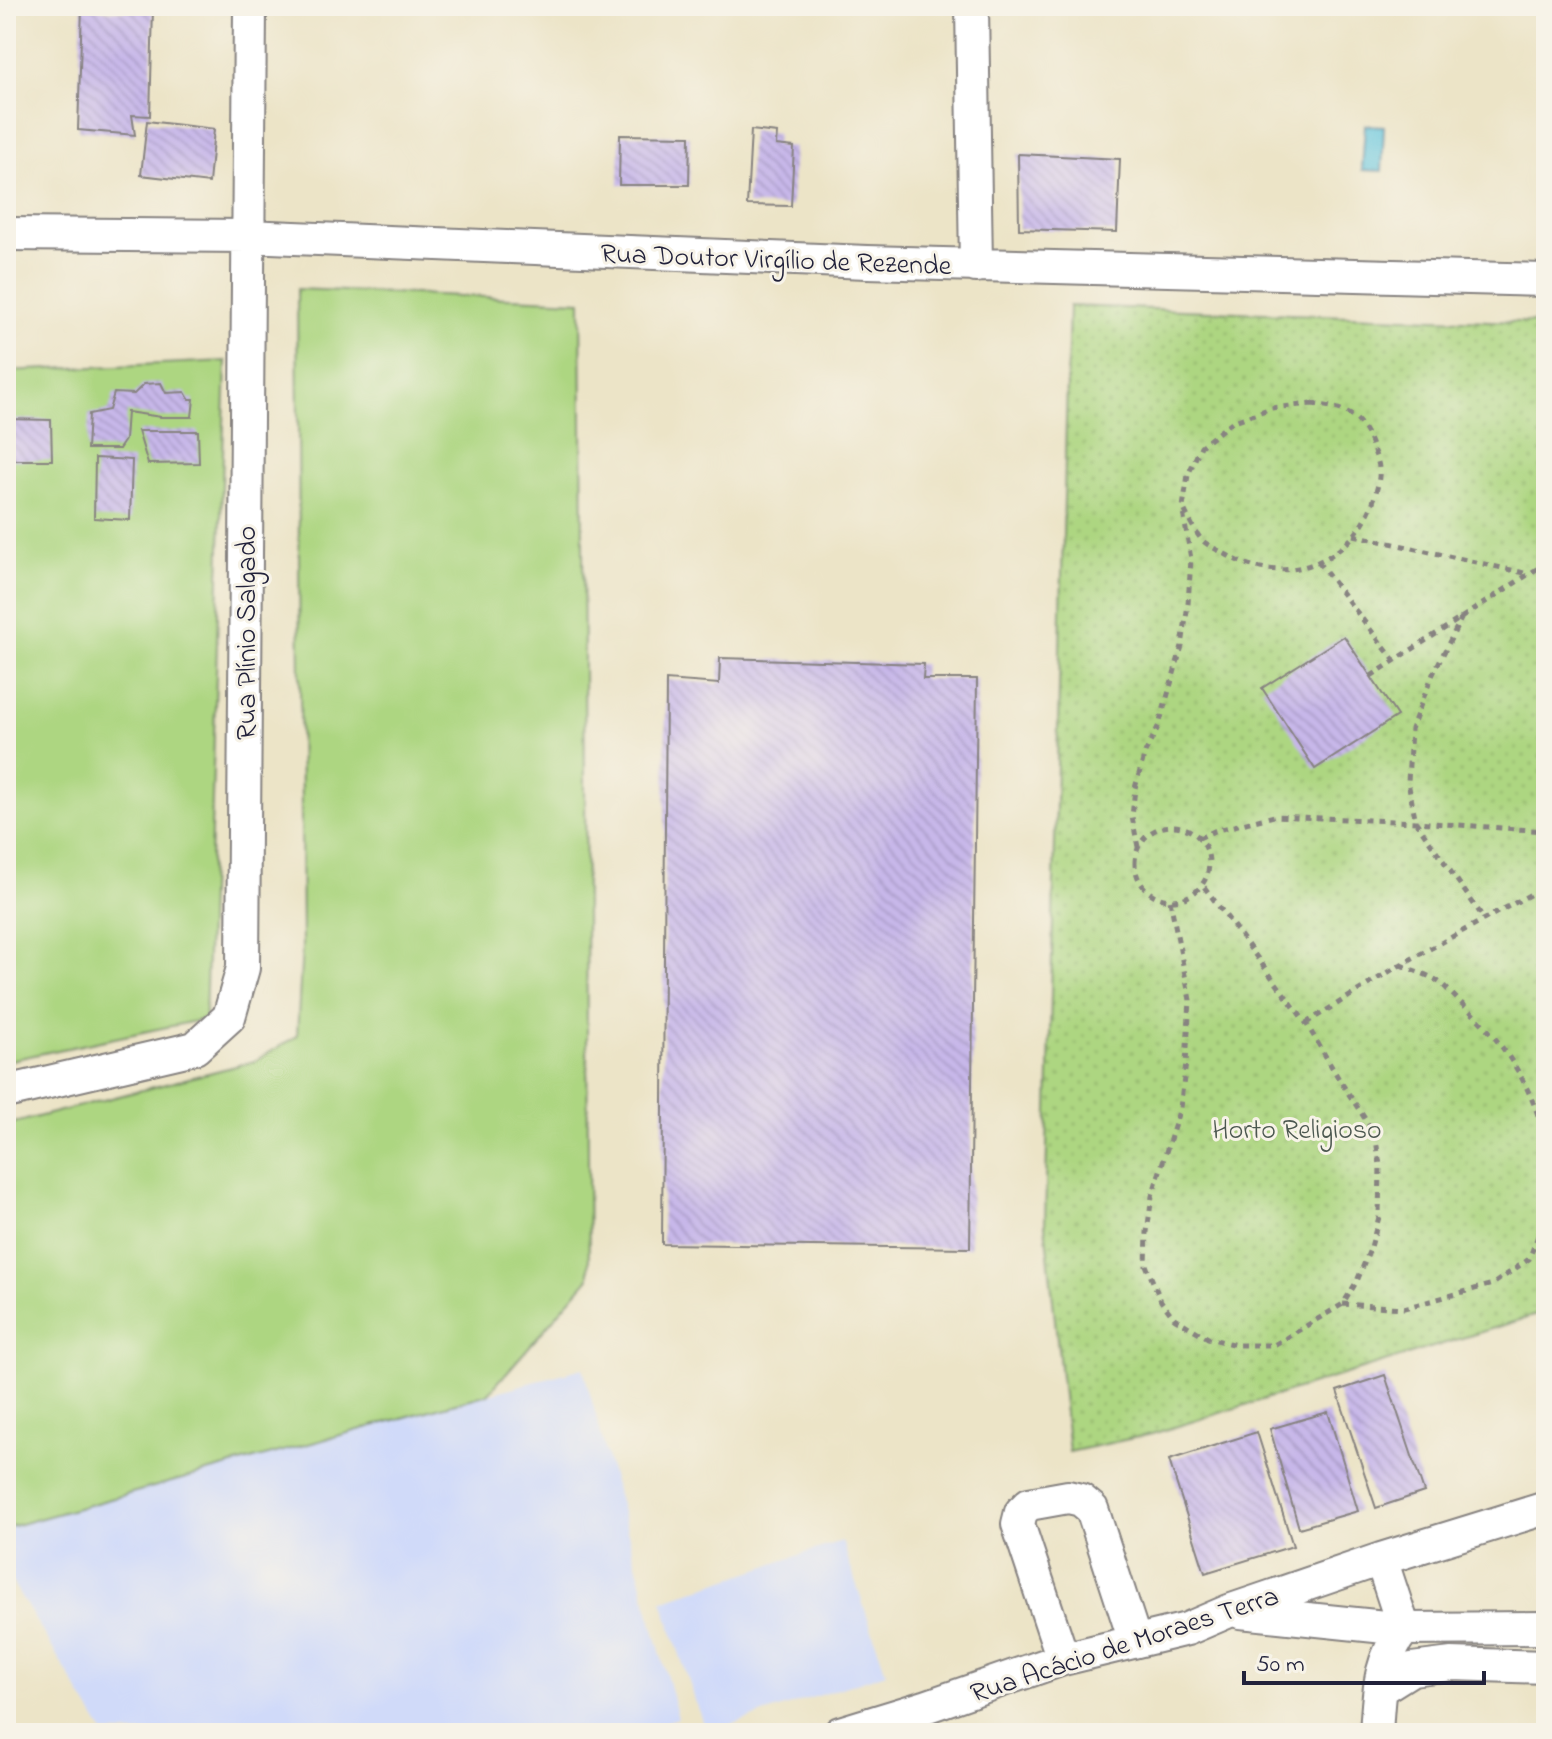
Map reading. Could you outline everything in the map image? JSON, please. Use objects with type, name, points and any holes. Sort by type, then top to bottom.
[{"type":"street","name":"Rua Plínio Salgado","points":[[6,1092],[195,1048],[229,1017],[243,968],[250,6]]},
{"type":"street","points":[[972,6],[976,266]]},
{"type":"street","name":"Rua Doutor Virgílio de Rezende","points":[[6,234],[247,236],[976,266],[1546,280]]},
{"type":"street","points":[[1063,1659],[1018,1524],[1021,1512],[1029,1504],[1068,1497],[1081,1500],[1092,1509],[1135,1641]]},
{"type":"street","name":"Rua Acácio de Moraes Terra","points":[[840,1733],[1063,1659],[1187,1629],[1229,1611],[1381,1559],[1546,1508]]},
{"type":"street","points":[[1381,1559],[1404,1629]]},
{"type":"street","points":[[1229,1611],[1404,1629],[1546,1628]]},
{"type":"street","points":[[1376,1733],[1381,1673],[1390,1647],[1404,1629]]},
{"type":"street","points":[[1380,1689],[1412,1669],[1452,1664],[1546,1667]]},
{"type":"path","points":[[1138,847],[1154,830],[1166,827],[1189,831],[1199,838],[1206,849],[1208,873],[1202,884],[1182,899],[1158,897],[1140,882],[1136,871],[1138,847],[1132,817],[1135,788],[1145,753],[1159,725],[1182,646],[1191,559],[1183,507],[1188,475],[1201,446],[1232,422],[1271,408],[1312,404],[1337,407],[1354,416],[1367,432],[1379,468],[1378,486],[1367,519],[1344,547],[1318,562],[1293,571],[1269,570],[1236,560],[1202,540],[1183,507]]},
{"type":"path","points":[[1354,535],[1530,574]]},
{"type":"path","points":[[1318,562],[1394,660]]},
{"type":"path","points":[[1371,676],[1546,563]]},
{"type":"path","points":[[1462,617],[1433,674],[1411,729],[1408,782],[1416,822],[1485,920]]},
{"type":"path","points":[[1199,838],[1214,831],[1274,816],[1416,822],[1546,833],[1546,864]]},
{"type":"path","points":[[1170,900],[1190,1000],[1186,1063],[1180,1108],[1152,1196],[1146,1265],[1161,1301],[1174,1318],[1208,1338],[1236,1345],[1274,1345],[1343,1304],[1357,1281],[1379,1217],[1378,1150],[1375,1134],[1306,1023],[1202,884]]},
{"type":"path","points":[[1306,1023],[1400,965],[1546,886]]},
{"type":"path","points":[[1400,965],[1436,980],[1475,1014],[1504,1046],[1521,1074],[1540,1117],[1546,1142]]},
{"type":"path","points":[[1540,1117],[1546,1098]]},
{"type":"path","points":[[1343,1304],[1404,1308],[1493,1284],[1529,1259],[1546,1215]]},
{"type":"shaded area","points":[[583,1368],[678,1718],[630,1733],[104,1733],[6,1572],[6,1528]]},
{"type":"shaded area","points":[[842,1541],[886,1673],[706,1733],[662,1601]]},
{"type":"green space","points":[[297,289],[581,301],[589,1278],[488,1394],[6,1528],[6,1125],[255,1061],[297,1036],[302,947]]},
{"type":"green space","name":"Horto Religioso","points":[[1069,306],[1546,323],[1546,1312],[1152,1434],[1069,1452],[1045,1225]]},
{"type":"green space","points":[[226,361],[205,1019],[6,1061],[6,371]]},
{"type":"water","points":[[1365,125],[1384,126],[1382,171],[1362,170]]},
{"type":"building","points":[[82,7],[115,11],[153,9],[150,116],[132,115],[135,135],[78,130]]},
{"type":"building","points":[[147,121],[214,129],[209,183],[141,175]]},
{"type":"building","points":[[751,130],[777,133],[776,145],[794,147],[791,206],[747,205]]},
{"type":"building","points":[[620,135],[690,136],[689,185],[619,185]]},
{"type":"building","points":[[1018,154],[1120,159],[1117,232],[1019,229]]},
{"type":"building","points":[[161,383],[166,393],[185,392],[189,399],[194,399],[192,417],[127,412],[125,440],[119,449],[87,449],[89,414],[109,410],[114,393],[134,394],[144,384]]},
{"type":"building","points":[[6,419],[51,420],[52,460],[6,460]]},
{"type":"building","points":[[138,431],[198,431],[199,463],[148,464]]},
{"type":"building","points":[[95,458],[132,460],[130,520],[94,518]]},
{"type":"building","points":[[1344,636],[1397,716],[1315,769],[1262,688]]},
{"type":"building","points":[[720,658],[924,664],[923,679],[977,679],[970,1248],[662,1244],[666,680],[719,684]]},
{"type":"building","points":[[1385,1375],[1424,1492],[1376,1508],[1337,1391]]},
{"type":"building","points":[[1328,1412],[1358,1511],[1299,1528],[1270,1429]]},
{"type":"building","points":[[1257,1432],[1293,1546],[1205,1573],[1169,1460]]}]
